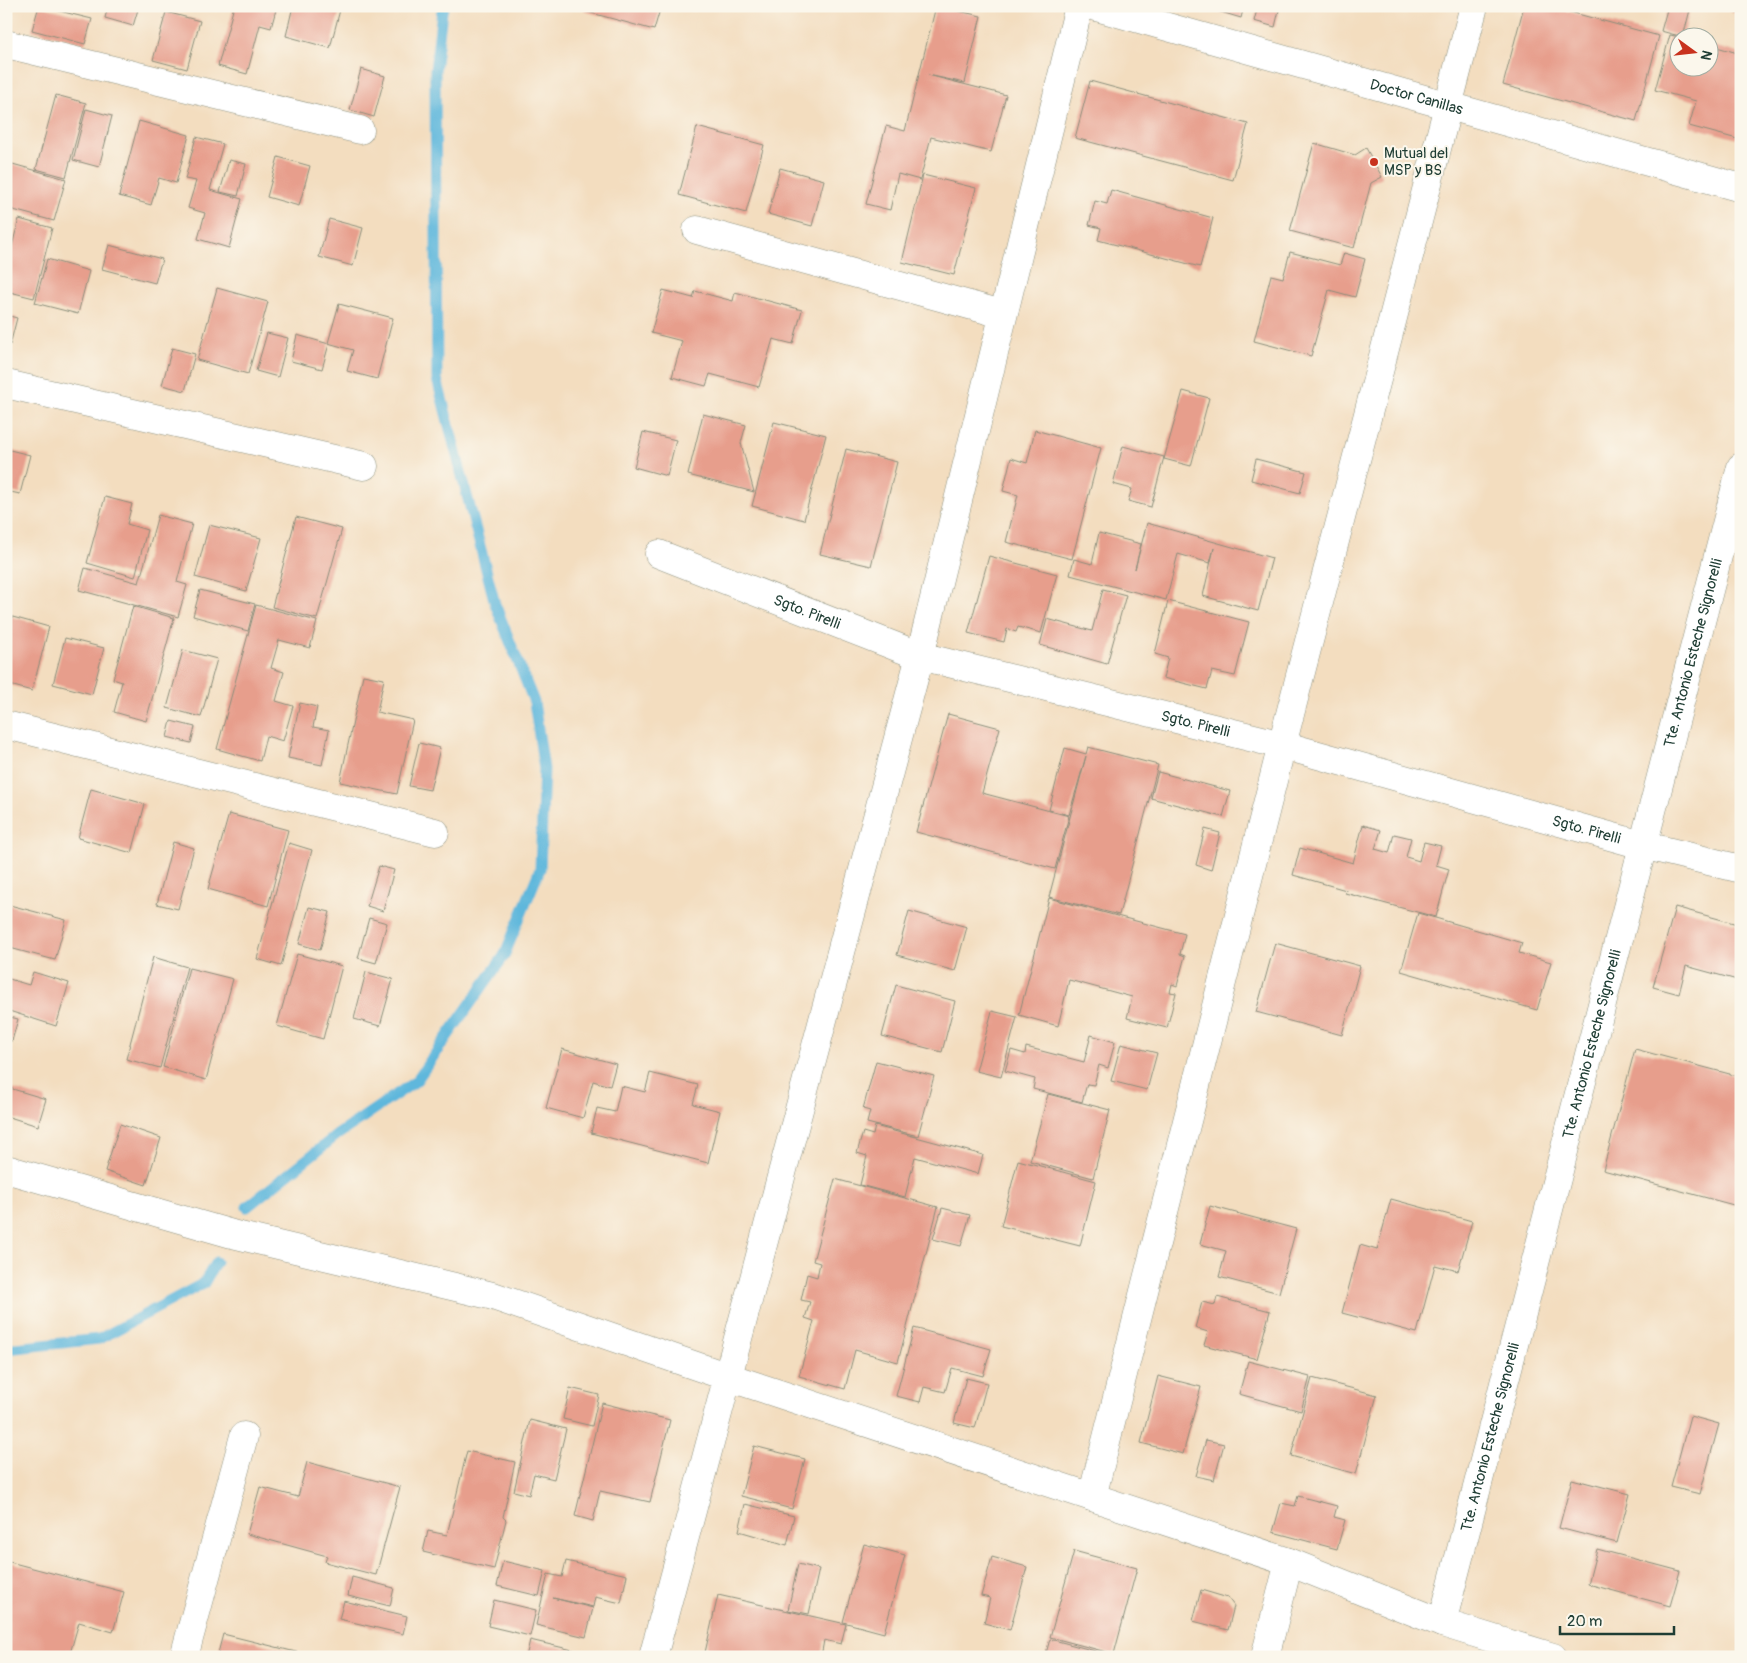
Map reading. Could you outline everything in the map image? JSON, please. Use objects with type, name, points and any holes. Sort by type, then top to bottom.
[{"type":"street","points":[[653,1657],[920,656],[1002,314],[1079,6]]},
{"type":"street","name":"Doctor Canillas","points":[[1093,6],[1741,188]]},
{"type":"street","points":[[1092,1497],[1282,745],[1474,6]]},
{"type":"street","points":[[6,44],[360,130]]},
{"type":"street","points":[[697,230],[1002,314]]},
{"type":"street","points":[[6,384],[364,466]]},
{"type":"street","name":"Tte. Antonio Esteche Signorelli","points":[[1442,1623],[1741,467]]},
{"type":"street","name":"Sgto. Pirelli","points":[[659,554],[920,656],[1282,745],[1642,844],[1741,869]]},
{"type":"street","points":[[6,725],[435,832]]},
{"type":"street","points":[[6,1169],[232,1234],[493,1296],[728,1377],[1290,1562],[1442,1623],[1552,1657]]},
{"type":"street","points":[[184,1657],[244,1436]]},
{"type":"street","points":[[1265,1657],[1290,1562]]},
{"type":"building","points":[[39,6],[92,19],[85,44],[32,30]]},
{"type":"building","points":[[108,6],[139,6],[133,26],[105,18]]},
{"type":"building","points":[[234,6],[277,6],[271,28],[260,25],[247,74],[218,66]]},
{"type":"building","points":[[293,6],[341,6],[330,48],[286,36]]},
{"type":"building","points":[[585,6],[661,6],[654,30],[584,11]]},
{"type":"building","points":[[936,6],[981,16],[965,83],[928,75],[1006,95],[991,152],[931,137],[920,180],[898,174],[890,210],[866,204],[886,126],[905,131]]},
{"type":"building","points":[[1201,6],[1244,6],[1241,18]]},
{"type":"building","points":[[1258,6],[1280,6],[1275,27],[1254,21]]},
{"type":"building","points":[[1524,6],[1548,6],[1659,36],[1636,121],[1503,85]]},
{"type":"building","points":[[1668,6],[1691,6],[1685,28],[1670,28],[1670,33],[1661,31]]},
{"type":"building","points":[[1741,6],[1741,14],[1715,7]]},
{"type":"building","points":[[166,12],[200,21],[187,69],[153,60]]},
{"type":"building","points":[[1670,35],[1670,78],[1720,78],[1720,48],[1741,54],[1741,140],[1689,126],[1696,101],[1655,90]]},
{"type":"building","points":[[361,69],[385,76],[374,117],[350,110]]},
{"type":"building","points":[[1090,81],[1248,124],[1233,180],[1075,138]]},
{"type":"building","points":[[56,95],[86,103],[66,177],[36,169]]},
{"type":"building","points":[[86,109],[112,116],[99,167],[73,160]]},
{"type":"building","points":[[139,121],[189,135],[176,183],[159,178],[151,205],[119,196]]},
{"type":"building","points":[[697,127],[764,145],[746,213],[679,195]]},
{"type":"building","points":[[196,137],[223,144],[210,190],[242,199],[229,248],[198,239],[205,213],[188,208],[196,181],[185,179]]},
{"type":"building","points":[[1314,143],[1355,155],[1366,148],[1382,177],[1371,183],[1354,248],[1290,231]]},
{"type":"building","points":[[278,157],[310,166],[299,206],[267,197]]},
{"type":"building","points":[[229,160],[246,164],[238,196],[220,192]]},
{"type":"building","points":[[9,163],[66,179],[54,221],[6,208],[6,173]]},
{"type":"building","points":[[780,168],[824,180],[812,226],[768,214]]},
{"type":"building","points":[[923,175],[976,188],[954,275],[902,262]]},
{"type":"building","points":[[1111,190],[1213,218],[1200,267],[1098,240],[1101,228],[1089,225],[1095,201],[1107,204]]},
{"type":"building","points":[[19,219],[52,228],[34,298],[6,291],[6,269]]},
{"type":"building","points":[[329,219],[363,228],[353,266],[319,257]]},
{"type":"building","points":[[109,245],[162,259],[155,283],[102,269]]},
{"type":"building","points":[[1290,252],[1340,265],[1344,253],[1365,259],[1355,297],[1329,290],[1311,356],[1254,341],[1271,275],[1283,278]]},
{"type":"building","points":[[47,259],[89,271],[78,314],[35,303]]},
{"type":"building","points":[[217,288],[268,302],[248,374],[197,360]]},
{"type":"building","points":[[663,290],[693,298],[695,291],[733,301],[735,292],[802,310],[793,344],[773,339],[759,387],[710,374],[706,386],[672,377],[682,341],[651,333]]},
{"type":"building","points":[[339,304],[393,318],[377,379],[347,371],[353,350],[328,343]]},
{"type":"building","points":[[6,315],[17,318],[10,345],[6,344]]},
{"type":"building","points":[[267,333],[288,338],[278,377],[256,371]]},
{"type":"building","points":[[297,335],[329,344],[322,369],[291,361]]},
{"type":"building","points":[[172,348],[195,354],[185,391],[162,385]]},
{"type":"building","points":[[1183,391],[1209,398],[1191,466],[1164,459]]},
{"type":"building","points":[[703,414],[746,425],[741,443],[754,492],[688,475]]},
{"type":"building","points":[[774,422],[826,435],[804,520],[752,506]]},
{"type":"building","points":[[1035,430],[1101,448],[1072,559],[1006,542],[1018,495],[1003,491],[1011,458],[1027,463]]},
{"type":"building","points":[[643,432],[676,440],[667,476],[634,467]]},
{"type":"building","points":[[1123,446],[1164,457],[1151,507],[1128,501],[1132,489],[1113,484]]},
{"type":"building","points":[[6,449],[30,455],[20,494],[6,491]]},
{"type":"building","points":[[846,449],[897,462],[871,566],[820,554]]},
{"type":"building","points":[[1256,459],[1306,472],[1300,493],[1251,480]]},
{"type":"building","points":[[105,497],[132,504],[127,524],[147,530],[135,577],[87,563]]},
{"type":"building","points":[[158,515],[192,524],[177,582],[187,585],[178,617],[79,590],[85,568],[139,583]]},
{"type":"building","points":[[296,517],[342,529],[317,619],[272,607]]},
{"type":"building","points":[[1147,523],[1272,558],[1258,611],[1203,596],[1214,548],[1210,563],[1178,554],[1166,600],[1070,575],[1074,559],[1092,564],[1099,533],[1141,544],[1135,569]]},
{"type":"building","points":[[209,525],[261,538],[246,591],[195,577]]},
{"type":"building","points":[[989,556],[1057,574],[1041,633],[1018,627],[1016,632],[1007,629],[1004,642],[968,633]]},
{"type":"building","points":[[1103,589],[1126,595],[1107,664],[1040,645],[1047,619],[1092,631]]},
{"type":"building","points":[[200,590],[255,604],[248,631],[193,616]]},
{"type":"building","points":[[1168,601],[1249,622],[1235,676],[1212,671],[1207,689],[1163,678],[1168,658],[1155,654]]},
{"type":"building","points":[[256,605],[317,621],[310,648],[279,640],[271,668],[284,672],[276,701],[293,706],[283,741],[266,736],[260,761],[217,749]]},
{"type":"building","points":[[133,606],[174,618],[146,721],[114,712],[122,682],[113,679]]},
{"type":"building","points":[[9,616],[49,627],[32,691],[6,684],[6,627]]},
{"type":"building","points":[[65,638],[104,648],[92,694],[53,684]]},
{"type":"building","points":[[183,650],[217,659],[201,717],[167,708]]},
{"type":"building","points":[[363,675],[384,679],[377,712],[413,720],[397,794],[340,782]]},
{"type":"building","points":[[300,703],[317,707],[313,727],[329,730],[322,765],[288,758]]},
{"type":"building","points":[[948,714],[1000,728],[982,793],[1069,816],[1055,869],[916,832]]},
{"type":"building","points":[[171,721],[195,727],[191,743],[167,737]]},
{"type":"building","points":[[419,743],[440,748],[430,790],[409,786]]},
{"type":"building","points":[[1088,747],[1158,765],[1119,915],[1049,897],[1086,756],[1069,815],[1049,810],[1065,748],[1086,754]]},
{"type":"building","points":[[1158,772],[1230,791],[1223,817],[1151,798]]},
{"type":"building","points":[[91,789],[145,804],[132,853],[78,838]]},
{"type":"building","points":[[229,814],[288,830],[268,906],[208,889]]},
{"type":"building","points":[[1363,825],[1381,830],[1375,849],[1389,853],[1394,834],[1411,838],[1406,857],[1419,861],[1424,842],[1441,846],[1436,865],[1449,869],[1436,917],[1345,893],[1346,890],[1293,875],[1300,848],[1353,863]]},
{"type":"building","points":[[1205,829],[1220,833],[1211,870],[1196,865]]},
{"type":"building","points":[[173,842],[194,848],[178,909],[157,904]]},
{"type":"building","points":[[289,843],[312,850],[281,966],[257,959]]},
{"type":"building","points":[[379,866],[394,870],[383,911],[367,906]]},
{"type":"building","points":[[1049,898],[1185,934],[1180,954],[1185,956],[1177,986],[1172,984],[1170,992],[1176,993],[1167,1028],[1127,1018],[1132,997],[1069,980],[1058,1026],[1019,1015]]},
{"type":"building","points":[[6,904],[66,920],[55,960],[6,947]]},
{"type":"building","points":[[309,907],[330,912],[320,950],[299,944]]},
{"type":"building","points":[[1675,907],[1741,925],[1741,981],[1686,966],[1679,994],[1653,987]]},
{"type":"building","points":[[909,911],[967,927],[955,971],[897,955]]},
{"type":"building","points":[[1418,913],[1522,943],[1519,953],[1551,962],[1537,1010],[1401,971]]},
{"type":"building","points":[[369,918],[387,923],[376,963],[358,958]]},
{"type":"building","points":[[1275,943],[1360,966],[1342,1035],[1256,1012]]},
{"type":"building","points":[[297,954],[342,966],[323,1039],[277,1026]]},
{"type":"building","points":[[153,957],[187,967],[160,1068],[126,1059]]},
{"type":"building","points":[[189,968],[233,979],[206,1080],[163,1067]]},
{"type":"building","points":[[33,972],[69,983],[56,1026],[6,1010],[6,978],[29,985]]},
{"type":"building","points":[[366,972],[393,979],[380,1026],[354,1019]]},
{"type":"building","points":[[896,985],[955,1001],[942,1052],[882,1036]]},
{"type":"building","points":[[992,1011],[1017,1017],[1001,1077],[976,1071]]},
{"type":"building","points":[[6,1016],[18,1019],[12,1041],[6,1040]]},
{"type":"building","points":[[1091,1035],[1115,1042],[1108,1068],[1099,1065],[1094,1085],[1087,1084],[1082,1102],[1033,1089],[1035,1079],[1005,1071],[1011,1050],[1025,1054],[1026,1047],[1084,1062]]},
{"type":"building","points":[[1121,1044],[1157,1053],[1147,1090],[1111,1081]]},
{"type":"building","points":[[562,1049],[616,1064],[610,1086],[593,1081],[583,1118],[546,1108]]},
{"type":"building","points":[[1635,1049],[1741,1077],[1741,1207],[1603,1170]]},
{"type":"building","points":[[876,1061],[934,1076],[918,1136],[867,1123],[870,1111],[863,1109]]},
{"type":"building","points":[[650,1073],[698,1085],[693,1104],[720,1111],[708,1163],[591,1133],[597,1108],[615,1112],[621,1086],[645,1092]]},
{"type":"building","points":[[6,1087],[46,1099],[38,1126],[6,1116]]},
{"type":"building","points":[[1048,1094],[1110,1110],[1093,1178],[1030,1161]]},
{"type":"building","points":[[120,1124],[161,1138],[146,1185],[105,1171]]},
{"type":"building","points":[[875,1126],[983,1155],[978,1174],[915,1157],[905,1197],[860,1185],[867,1156],[857,1153],[863,1132],[873,1135]]},
{"type":"building","points":[[1018,1160],[1096,1181],[1080,1246],[1001,1226]]},
{"type":"building","points":[[835,1179],[938,1207],[898,1362],[855,1350],[845,1389],[799,1376],[814,1321],[805,1318],[810,1302],[801,1300],[807,1274],[817,1277],[820,1263],[813,1261]]},
{"type":"building","points":[[1391,1199],[1472,1221],[1458,1271],[1435,1265],[1417,1333],[1342,1313],[1360,1245],[1377,1250]]},
{"type":"building","points":[[1210,1206],[1296,1229],[1279,1293],[1219,1277],[1226,1251],[1200,1244]]},
{"type":"building","points":[[942,1208],[970,1215],[961,1246],[933,1239]]},
{"type":"building","points":[[1217,1297],[1270,1311],[1257,1359],[1204,1345],[1208,1332],[1195,1328],[1202,1302],[1215,1305]]},
{"type":"building","points":[[914,1328],[991,1349],[983,1376],[952,1368],[945,1392],[924,1387],[920,1402],[896,1396]]},
{"type":"building","points":[[1248,1361],[1310,1377],[1301,1411],[1239,1394]]},
{"type":"building","points":[[1158,1376],[1201,1387],[1183,1454],[1141,1443]]},
{"type":"building","points":[[966,1378],[987,1383],[975,1428],[954,1423]]},
{"type":"building","points":[[1312,1378],[1377,1395],[1356,1474],[1291,1456]]},
{"type":"building","points":[[570,1388],[599,1395],[592,1426],[563,1419]]},
{"type":"building","points":[[602,1403],[670,1420],[650,1502],[600,1491],[593,1521],[575,1516]]},
{"type":"building","points":[[1690,1416],[1719,1424],[1700,1494],[1671,1487]]},
{"type":"building","points":[[530,1420],[566,1429],[554,1479],[534,1474],[529,1495],[514,1491]]},
{"type":"building","points":[[1206,1440],[1224,1444],[1214,1480],[1196,1476]]},
{"type":"building","points":[[754,1446],[805,1459],[792,1509],[741,1496]]},
{"type":"building","points":[[467,1451],[515,1462],[503,1517],[506,1520],[494,1569],[423,1552],[428,1531],[447,1535]]},
{"type":"building","points":[[307,1462],[400,1487],[376,1575],[325,1562],[327,1556],[247,1534],[260,1487],[298,1497]]},
{"type":"building","points":[[1572,1479],[1630,1494],[1617,1543],[1559,1528]]},
{"type":"building","points":[[1298,1496],[1337,1506],[1334,1517],[1345,1520],[1337,1549],[1273,1532],[1281,1503],[1295,1506]]},
{"type":"building","points":[[745,1504],[794,1516],[787,1545],[739,1531]]},
{"type":"building","points":[[864,1544],[905,1555],[884,1633],[843,1622]]},
{"type":"building","points":[[1597,1549],[1680,1571],[1670,1606],[1588,1584]]},
{"type":"building","points":[[1074,1551],[1137,1568],[1114,1654],[1050,1637]]},
{"type":"building","points":[[992,1557],[1027,1567],[1010,1630],[984,1623],[990,1598],[981,1596]]},
{"type":"building","points":[[6,1561],[124,1592],[113,1632],[79,1622],[69,1657],[6,1657]]},
{"type":"building","points":[[503,1561],[545,1571],[539,1596],[497,1586]]},
{"type":"building","points":[[566,1561],[627,1575],[621,1603],[595,1597],[593,1607],[553,1598],[593,1608],[586,1637],[536,1625],[548,1574],[562,1577]]},
{"type":"building","points":[[798,1564],[819,1569],[809,1614],[788,1610]]},
{"type":"building","points":[[352,1577],[394,1588],[390,1606],[348,1596]]},
{"type":"building","points":[[1201,1590],[1228,1598],[1234,1606],[1228,1630],[1193,1621]]},
{"type":"building","points":[[718,1595],[846,1624],[841,1644],[824,1640],[821,1657],[704,1657]]},
{"type":"building","points":[[494,1600],[536,1610],[530,1636],[488,1626]]},
{"type":"building","points":[[344,1601],[407,1616],[403,1634],[339,1619]]},
{"type":"building","points":[[223,1634],[308,1655],[307,1657],[217,1657]]},
{"type":"building","points":[[1050,1639],[1114,1656],[1114,1657],[1045,1657]]},
{"type":"building","points":[[530,1640],[594,1655],[594,1657],[526,1657]]},
{"type":"waterway","points":[[247,1207],[337,1135],[416,1081],[504,956],[540,869],[544,769],[534,702],[495,604],[437,379],[435,71],[444,6]]},
{"type":"waterway","points":[[6,1349],[99,1339],[204,1283],[216,1262]]},
{"type":"place","name":"Mutual del MSP y BS","points":[[1374,162]]}]
